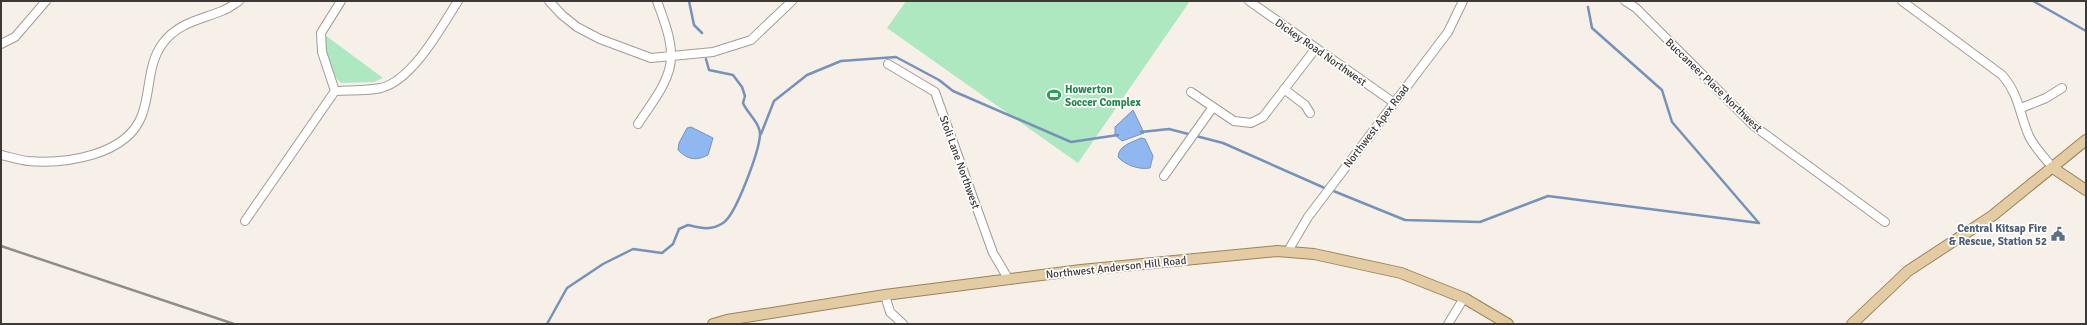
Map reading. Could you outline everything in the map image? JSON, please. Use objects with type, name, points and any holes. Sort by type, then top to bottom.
[{"type":"main road","points":[[1852,324],[1908,271],[1992,216],[2086,140]]},
{"type":"main road","points":[[2053,168],[2086,190]]},
{"type":"main road","name":"Northwest Anderson Hill Road","points":[[713,324],[727,320],[885,295],[1081,270],[1264,251],[1314,254],[1392,271],[1464,298],[1508,324]]},
{"type":"street","points":[[1,44],[15,37],[46,1]]},
{"type":"street","points":[[1,155],[28,161],[74,160],[110,148],[126,138],[136,127],[142,117],[149,90],[150,71],[163,43],[184,24],[223,10],[239,1]]},
{"type":"street","points":[[335,92],[322,52],[321,33],[341,1]]},
{"type":"street","points":[[335,92],[382,88],[402,78],[425,51],[458,1]]},
{"type":"street","points":[[549,1],[562,15],[577,27],[600,39],[651,58],[713,52],[750,40],[792,1]]},
{"type":"street","points":[[638,124],[658,92],[668,72],[671,56],[668,38],[658,1]]},
{"type":"street","name":"Dickey Road Northwest","points":[[1249,1],[1394,102]]},
{"type":"street","name":"Northwest Apex Road","points":[[1288,252],[1308,217],[1448,32],[1463,1]]},
{"type":"street","name":"Buccaneer Place Northwest","points":[[1625,1],[1641,13],[1754,126],[1885,222]]},
{"type":"street","points":[[1902,1],[2002,74],[2012,86],[2021,108],[2029,136],[2053,168]]},
{"type":"street","points":[[1191,92],[1234,121],[1251,123],[1263,117],[1316,48]]},
{"type":"street","name":"Stoli Lane Northwest","points":[[888,64],[935,92],[993,253],[1009,280]]},
{"type":"street","points":[[2021,108],[2046,98],[2062,88]]},
{"type":"street","points":[[1284,89],[1305,105],[1310,114]]},
{"type":"street","points":[[246,221],[335,92]]},
{"type":"street","points":[[1164,176],[1213,107]]},
{"type":"street","points":[[885,295],[890,312],[903,324]]},
{"type":"street","points":[[1448,324],[1464,298]]},
{"type":"green space","name":"Howerton Soccer Complex","points":[[906,1],[1190,1],[1078,163],[887,28]]},
{"type":"green space","points":[[325,35],[383,78],[374,82],[341,83],[333,73],[326,55]]},
{"type":"water","points":[[1133,110],[1144,133],[1122,141],[1115,135],[1115,127]]},
{"type":"water","points":[[691,127],[713,138],[708,155],[696,159],[689,158],[678,150],[679,143],[687,128]]},
{"type":"water","points":[[1141,138],[1145,139],[1153,156],[1150,168],[1132,166],[1118,157],[1123,147]]},
{"type":"waterway","points":[[689,1],[694,25],[702,33]]},
{"type":"waterway","points":[[2033,1],[2086,31]]},
{"type":"waterway","points":[[1588,7],[1592,28],[1662,90],[1672,122],[1758,222]]},
{"type":"waterway","points":[[761,134],[774,101],[807,75],[841,61],[896,57],[939,80],[953,91],[1071,142],[1118,135]]},
{"type":"waterway","points":[[547,324],[567,288],[603,264],[633,249],[662,253],[673,244],[679,229],[688,225],[706,228],[719,226],[728,218],[746,182],[756,154],[760,131],[743,103],[745,96],[742,87],[733,75],[709,70],[706,59]]},
{"type":"waterway","points":[[1141,132],[1169,129],[1223,143],[1327,189]]},
{"type":"waterway","points":[[1331,190],[1405,220],[1480,222],[1548,196],[1759,223]]},
{"type":"railway","points":[[1,246],[234,324]]},
{"type":"place","name":"Howerton Soccer Complex","points":[[1054,95]]},
{"type":"place","name":"Central Kitsap Fire & Rescue, Station 52","points":[[2058,234]]}]
